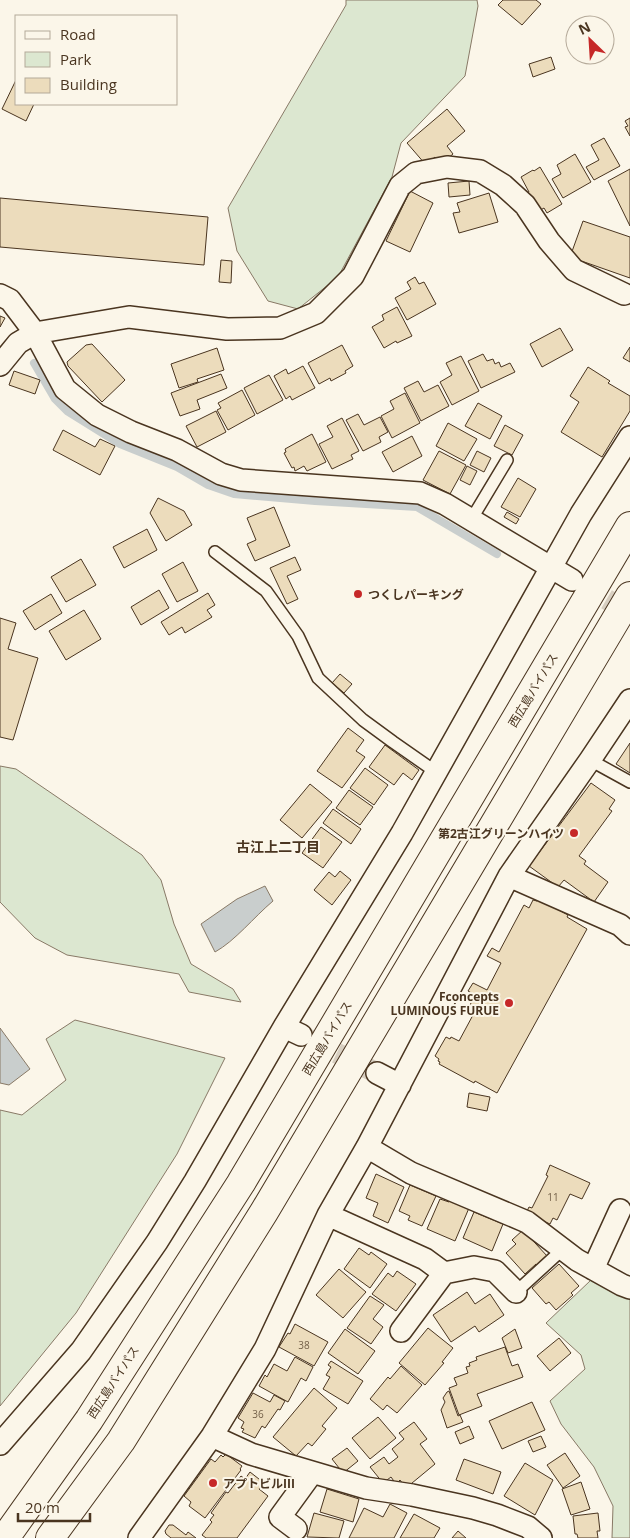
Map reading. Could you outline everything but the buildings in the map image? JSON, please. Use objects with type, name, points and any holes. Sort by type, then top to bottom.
[{"type":"highway","name":"西広島バイパス","points":[[5,1538],[89,1420],[241,1183],[630,526]]},
{"type":"highway","points":[[50,1538],[121,1441],[264,1212],[630,596]]},
{"type":"street","points":[[0,365],[18,343],[35,333],[129,317],[226,329],[280,328],[316,313],[353,276],[400,186],[416,173],[447,167],[480,171],[503,185],[525,205],[549,241],[574,270],[624,294]]},
{"type":"street","points":[[0,295],[10,300],[35,333],[65,389],[97,415],[131,432],[177,450],[221,474],[241,480],[420,494],[444,504],[572,580]]},
{"type":"street","points":[[0,1444],[81,1350],[125,1289],[293,1031],[580,514],[630,436]]},
{"type":"street","points":[[139,1538],[212,1436],[265,1349],[328,1215],[367,1147],[509,876],[630,700]]},
{"type":"street","points":[[509,876],[620,925],[630,934]]},
{"type":"street","points":[[377,1073],[400,1085]]},
{"type":"street","points":[[367,1147],[411,1172],[527,1222],[576,1260],[630,1288]]},
{"type":"street","points":[[593,1269],[620,1210]]},
{"type":"street","points":[[328,1215],[425,1259],[444,1273]]},
{"type":"street","points":[[401,1331],[444,1273],[474,1268],[495,1271],[516,1292]]},
{"type":"street","points":[[212,1436],[251,1454],[366,1488],[412,1495],[497,1515],[528,1527],[541,1538]]},
{"type":"street","points":[[296,1529],[280,1517],[312,1473]]},
{"type":"lane","points":[[471,520],[507,460]]},
{"type":"lane","points":[[215,552],[266,591],[298,636],[318,678],[363,720],[436,772]]},
{"type":"lane","points":[[590,760],[630,782]]},
{"type":"lane","points":[[516,1292],[563,1249]]},
{"type":"green space","points":[[346,0],[477,0],[478,6],[465,76],[401,143],[392,177],[338,277],[298,309],[268,301],[237,251],[228,208],[346,5]]},
{"type":"green space","points":[[0,766],[16,769],[142,855],[161,880],[174,924],[191,964],[233,989],[241,1002],[189,992],[179,974],[67,955],[35,938],[0,902]]},
{"type":"green space","points":[[75,1020],[225,1058],[177,1154],[76,1313],[0,1406],[0,1110],[22,1115],[66,1080],[46,1039]]},
{"type":"green space","points":[[591,1280],[630,1298],[630,1538],[612,1538],[613,1506],[594,1467],[561,1424],[550,1401],[585,1369],[581,1355],[546,1323]]},
{"type":"shaded area","points":[[265,886],[273,901],[237,935],[215,952],[201,924],[237,899]]},
{"type":"shaded area","points":[[0,1028],[30,1069],[9,1085],[0,1083]]},
{"type":"waterway","points":[[34,363],[55,399],[67,411],[120,444],[177,467],[208,485],[234,494],[417,507],[497,554]]},
{"type":"tunnel","points":[[579,583],[630,613]]},
{"type":"tunnel","points":[[308,1039],[377,1073]]},
{"type":"place","name":"つくしパーキング","points":[[358,594]]},
{"type":"place","name":"第2古江グリーンハイツ","points":[[574,833]]},
{"type":"place","name":"Fconcepts LUMINOUS FURUE","points":[[509,1003]]},
{"type":"place","name":"アプトビルIII","points":[[213,1483]]},
{"type":"district","name":"古江上二丁目","points":[[278,846]]}]
